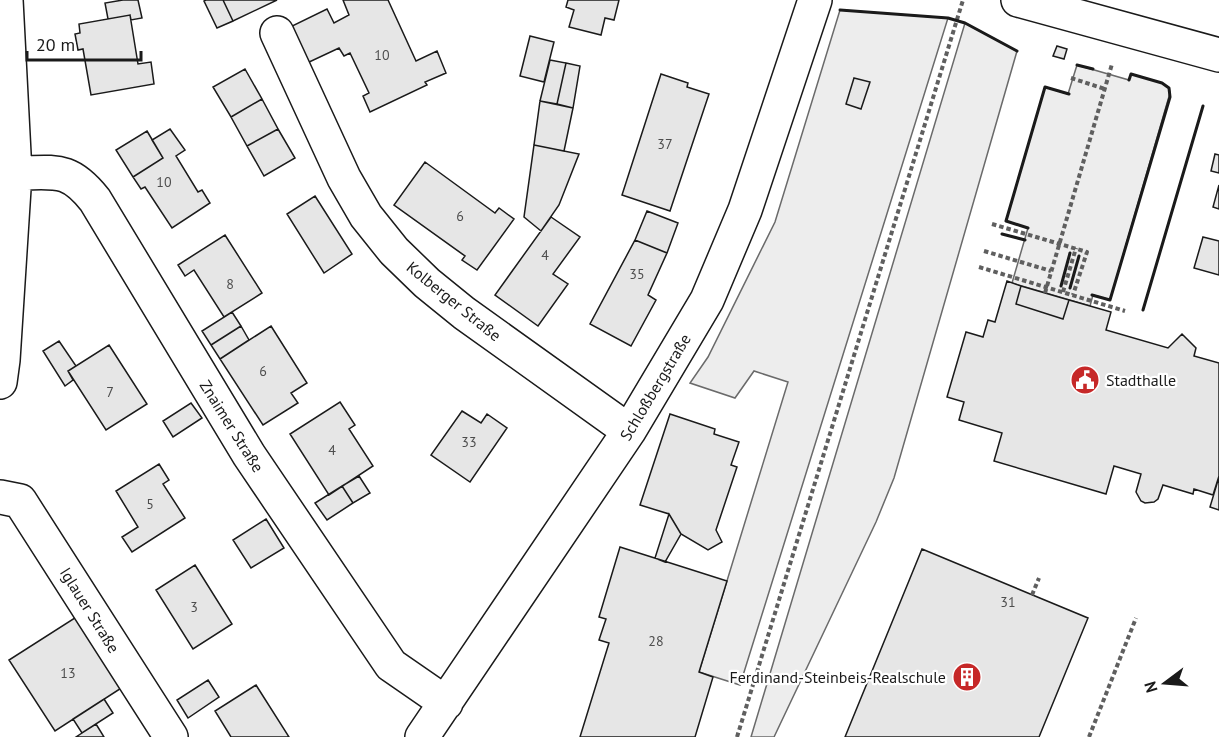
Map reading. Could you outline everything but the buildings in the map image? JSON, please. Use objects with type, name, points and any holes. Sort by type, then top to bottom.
[{"type":"street","points":[[0,382],[8,304],[15,173],[6,0]]},
{"type":"street","name":"Schloßbergstraße","points":[[422,737],[629,431],[707,300],[745,210],[815,0]]},
{"type":"street","points":[[1018,0],[1068,6],[1219,55]]},
{"type":"street","name":"Kolberger Straße","points":[[278,33],[344,178],[366,216],[394,251],[427,283],[464,312],[629,431]]},
{"type":"street","name":"Znaimer Straße","points":[[15,173],[60,173],[74,177],[85,188],[101,210],[249,454],[391,665],[446,704]]},
{"type":"street","name":"Iglauer Straße","points":[[0,497],[20,501],[171,737]]},
{"type":"path","points":[[736,737],[963,0]]},
{"type":"path","points":[[1045,293],[1112,62]]},
{"type":"path","points":[[1071,78],[1105,89]]},
{"type":"path","points":[[992,224],[1087,252],[1073,295]]},
{"type":"path","points":[[1063,292],[1076,248]]},
{"type":"path","points":[[984,251],[1051,271]]},
{"type":"path","points":[[979,267],[1125,311]]},
{"type":"path","points":[[1032,595],[1039,578]]},
{"type":"path","points":[[1089,737],[1136,618]]},
{"type":"shaded area","points":[[840,10],[948,18],[740,685],[699,672],[788,382],[754,371],[735,398],[690,383],[708,357],[775,222]]},
{"type":"shaded area","points":[[965,23],[1017,51],[894,478],[876,522],[774,737],[751,737]]},
{"type":"shaded area","points":[[1077,65],[1129,80],[1131,74],[1162,83],[1169,88],[1170,93],[1110,300],[1093,295],[1090,306],[1012,283],[1028,228],[1006,221],[1045,87],[1068,94]]},
{"type":"wall","points":[[840,10],[948,18],[965,23],[1017,51]]},
{"type":"wall","points":[[1077,65],[1093,69]]},
{"type":"wall","points":[[1092,295],[1110,300],[1170,97],[1169,88],[1162,83],[1131,74],[1129,80]]},
{"type":"wall","points":[[1028,228],[1006,221],[1045,87],[1069,94]]},
{"type":"wall","points":[[1143,310],[1203,106]]},
{"type":"wall","points":[[1002,234],[1025,240]]},
{"type":"wall","points":[[1061,286],[1070,253]]},
{"type":"wall","points":[[1070,288],[1079,256]]},
{"type":"place","name":"Stadthalle","points":[[1085,380]]},
{"type":"place","name":"Ferdinand-Steinbeis-Realschule","points":[[967,677]]}]
